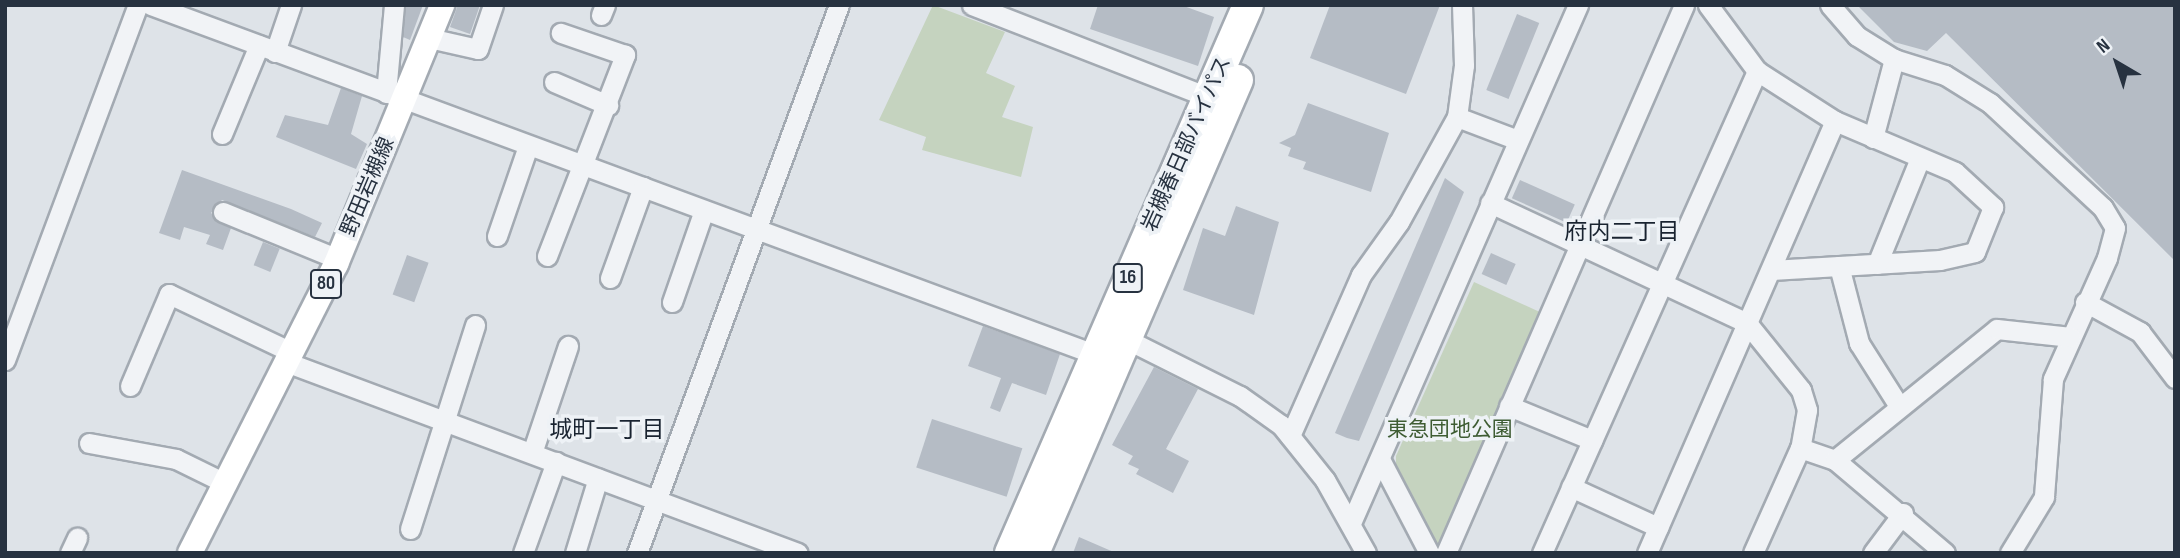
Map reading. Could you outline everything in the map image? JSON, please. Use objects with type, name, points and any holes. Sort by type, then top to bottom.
[{"type":"highway","name":"岩槻春日部バイパス","points":[[1010,553],[1094,354],[1248,5]]},
{"type":"highway","name":"岩槻春日部バイパス","points":[[1034,553],[1128,340],[1269,5]]},
{"type":"main road","name":"野田岩槻線","points":[[190,553],[338,259],[396,97],[429,38],[442,5]]},
{"type":"street","points":[[5,360],[138,5]]},
{"type":"street","points":[[151,5],[1094,354]]},
{"type":"street","points":[[222,134],[291,5]]},
{"type":"street","points":[[394,5],[396,97]]},
{"type":"street","points":[[429,38],[478,49],[493,5]]},
{"type":"street","points":[[637,553],[760,230],[839,5]]},
{"type":"street","points":[[972,5],[1208,97]]},
{"type":"street","points":[[1290,436],[1361,275],[1399,222],[1457,117],[1464,65],[1462,5]]},
{"type":"street","points":[[1351,523],[1381,461],[1490,203],[1578,5]]},
{"type":"street","points":[[1446,553],[1684,5]]},
{"type":"street","points":[[1708,5],[1757,71],[1835,121],[1955,172],[1993,207],[1975,252],[1877,264],[1771,270]]},
{"type":"street","points":[[1830,5],[1857,36],[1894,60],[1945,75],[1990,103],[2103,208],[2115,228],[2108,258],[2085,302],[2053,379],[2044,497],[2010,553]]},
{"type":"street","points":[[547,256],[586,167],[625,55],[561,33]]},
{"type":"street","points":[[1873,138],[1894,60]]},
{"type":"street","points":[[1542,553],[1757,71]]},
{"type":"street","points":[[554,82],[608,105]]},
{"type":"street","points":[[1457,117],[1518,141]]},
{"type":"street","points":[[1647,553],[1835,121]]},
{"type":"street","points":[[497,236],[528,146]]},
{"type":"street","points":[[1877,264],[1920,158]]},
{"type":"street","points":[[610,278],[643,187]]},
{"type":"street","points":[[1490,203],[1747,323],[1801,390],[1807,410],[1800,448],[1756,552]]},
{"type":"street","points":[[672,302],[704,209]]},
{"type":"street","points":[[223,212],[338,259]]},
{"type":"street","points":[[1839,266],[1858,343],[1899,406]]},
{"type":"street","points":[[130,386],[169,294],[289,357],[442,420],[798,553]]},
{"type":"street","points":[[2085,302],[2140,332],[2175,378]]},
{"type":"street","points":[[410,529],[442,420],[475,325]]},
{"type":"street","points":[[1835,460],[1997,329],[2070,337]]},
{"type":"street","points":[[1128,340],[1240,396],[1290,436],[1351,523],[1366,553]]},
{"type":"street","points":[[532,453],[568,346]]},
{"type":"street","points":[[1509,406],[1592,440]]},
{"type":"street","points":[[89,443],[176,460],[225,483]]},
{"type":"street","points":[[1800,448],[1835,460],[1903,513],[1945,553]]},
{"type":"street","points":[[1381,461],[1429,553]]},
{"type":"street","points":[[523,553],[556,462]]},
{"type":"street","points":[[575,553],[598,478]]},
{"type":"street","points":[[1571,487],[1658,527]]},
{"type":"street","points":[[1873,553],[1903,513]]},
{"type":"green space","points":[[933,5],[1005,32],[986,73],[1015,86],[1002,117],[1033,127],[1021,177],[922,150],[926,137],[879,120]]},
{"type":"green space","name":"東急団地公園","points":[[1474,282],[1542,313],[1440,546],[1433,546],[1396,474],[1396,456]]},
{"type":"building","points":[[406,5],[423,5],[410,40],[403,37]]},
{"type":"building","points":[[458,5],[480,5],[470,34],[450,27]]},
{"type":"building","points":[[1098,5],[1181,5],[1214,17],[1198,66],[1090,29]]},
{"type":"building","points":[[1330,5],[1440,5],[1406,94],[1310,58]]},
{"type":"building","points":[[1857,5],[2175,5],[2175,261],[1946,33],[1927,51],[1894,42]]},
{"type":"building","points":[[1517,14],[1539,23],[1509,99],[1486,90]]},
{"type":"building","points":[[341,88],[362,96],[351,134],[367,144],[356,169],[276,137],[285,115],[328,125]]},
{"type":"building","points":[[1308,103],[1389,133],[1371,192],[1303,169],[1306,162],[1288,156],[1291,148],[1279,143],[1295,135]]},
{"type":"building","points":[[182,170],[291,209],[322,223],[315,237],[222,200],[211,213],[231,228],[223,250],[206,244],[210,235],[184,227],[180,240],[159,233]]},
{"type":"building","points":[[1445,178],[1464,192],[1359,441],[1347,438],[1335,433]]},
{"type":"building","points":[[1520,180],[1575,204],[1567,223],[1512,198]]},
{"type":"building","points":[[1236,206],[1279,222],[1254,315],[1183,290],[1203,228],[1225,236]]},
{"type":"building","points":[[263,242],[280,249],[270,272],[254,265]]},
{"type":"building","points":[[1491,253],[1516,264],[1506,285],[1482,274]]},
{"type":"building","points":[[407,255],[429,263],[414,302],[393,294]]},
{"type":"building","points":[[983,326],[1060,354],[1046,395],[1012,383],[1000,412],[990,408],[1001,378],[968,366]]},
{"type":"building","points":[[1154,367],[1198,389],[1166,449],[1189,461],[1173,493],[1136,474],[1139,469],[1128,464],[1133,456],[1112,445]]},
{"type":"building","points":[[932,419],[1022,448],[1007,497],[916,468]]},
{"type":"building","points":[[1079,537],[1116,553],[1073,553]]},
{"type":"district","name":"府内二丁目","points":[[1622,232]]},
{"type":"district","name":"城町一丁目","points":[[607,430]]}]
